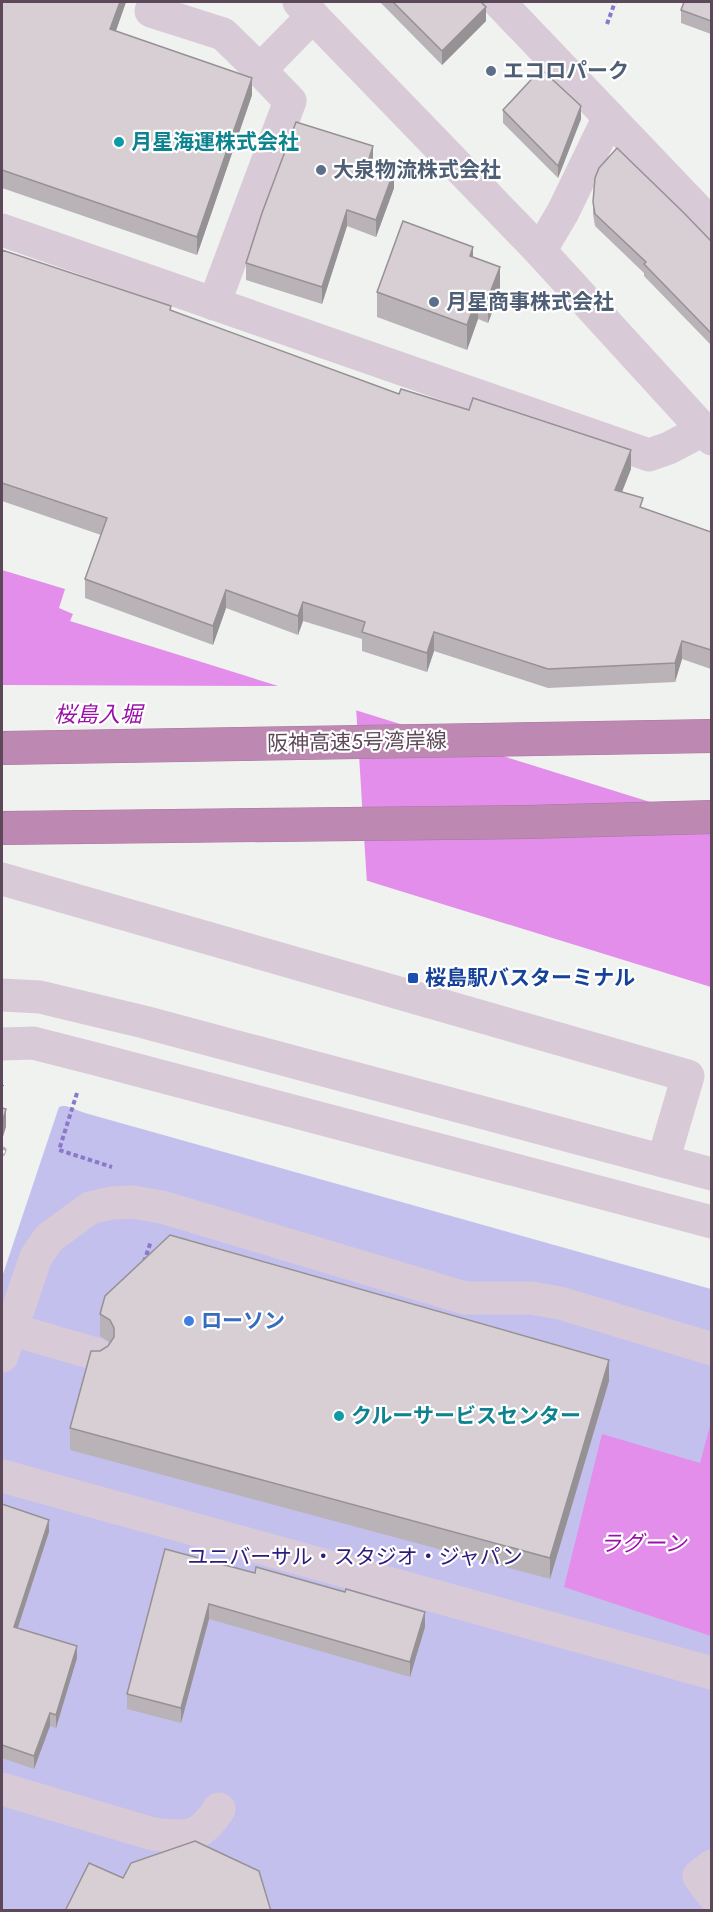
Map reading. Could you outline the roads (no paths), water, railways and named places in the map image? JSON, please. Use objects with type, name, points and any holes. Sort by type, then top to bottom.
[{"type":"highway","name":"阪神高速5号湾岸線","points":[[2,748],[711,736]]},
{"type":"highway","points":[[2,828],[528,822],[711,817]]},
{"type":"street","points":[[499,2],[609,117],[709,213]]},
{"type":"street","points":[[2,230],[649,455],[707,435],[540,251],[306,9],[260,70]]},
{"type":"street","points":[[151,11],[223,34],[290,101],[214,304]]},
{"type":"street","points":[[540,251],[563,212],[609,117]]},
{"type":"street","points":[[2,879],[688,1076],[663,1161]]},
{"type":"street","points":[[2,995],[40,997],[144,1022],[711,1174]]},
{"type":"street","points":[[2,1044],[33,1043],[82,1055],[711,1222]]},
{"type":"street","points":[[96,1354],[6,1342],[36,1257],[49,1238],[90,1208],[111,1203],[134,1202],[162,1207],[465,1298],[531,1298],[560,1303],[711,1349]]},
{"type":"street","points":[[2,1476],[711,1673]]},
{"type":"street","points":[[2,1789],[153,1834],[178,1837],[191,1835],[209,1824],[219,1809]]},
{"type":"street","points":[[711,1866],[699,1876],[711,1894]]},
{"type":"water","name":"桜島入堀","points":[[2,570],[65,589],[59,608],[73,614],[70,621],[711,821],[711,987],[2,768]]},
{"type":"water","name":"ラグーン","points":[[711,1422],[711,1636],[564,1587],[602,1434],[700,1463]]},
{"type":"place","name":"エコロパーク","points":[[491,71]]},
{"type":"place","name":"月星海運株式会社","points":[[119,142]]},
{"type":"place","name":"大泉物流株式会社","points":[[321,170]]},
{"type":"place","name":"月星商事株式会社","points":[[434,302]]},
{"type":"place","name":"桜島駅バスターミナル","points":[[413,978]]},
{"type":"place","name":"ローソン","points":[[189,1321]]},
{"type":"place","name":"クルーサービスセンター","points":[[339,1416]]},
{"type":"park label","name":"ユニバーサル・スタジオ・ジャパン","points":[[355,1557]]}]
